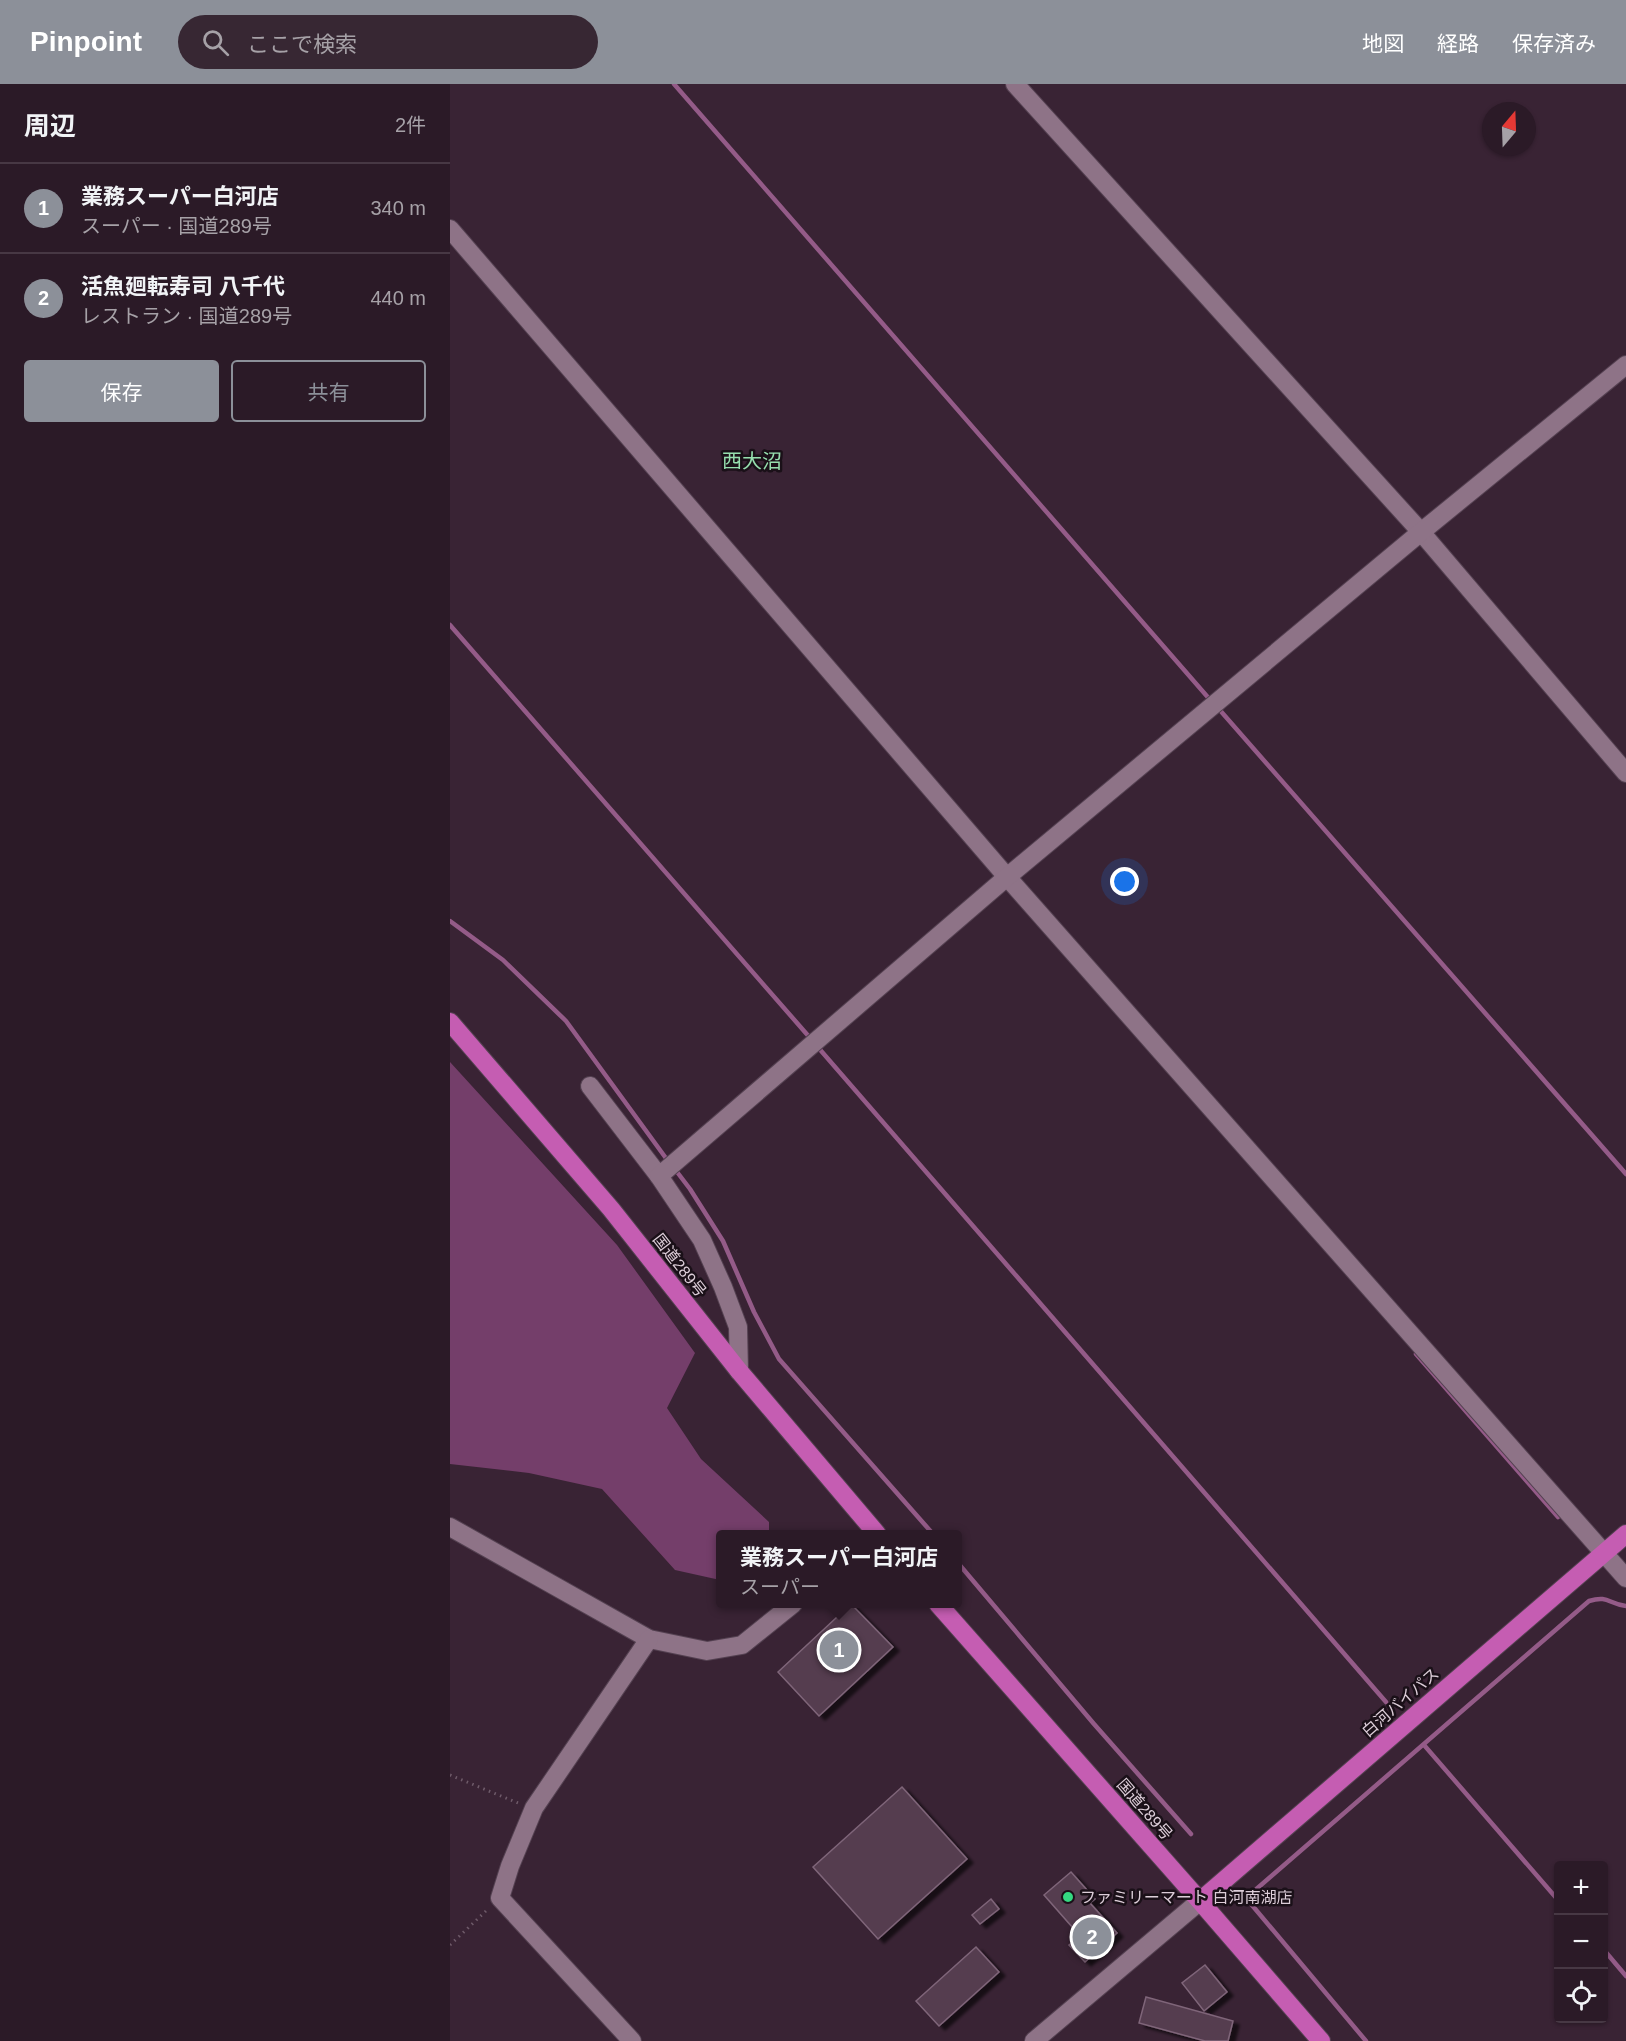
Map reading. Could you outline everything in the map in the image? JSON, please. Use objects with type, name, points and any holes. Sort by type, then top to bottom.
[{"type":"highway","name":"国道289号","points":[[450,1022],[611,1209],[739,1371],[872,1530]]},
{"type":"highway","name":"白河バイパス","points":[[1200,1901],[1626,1534]]},
{"type":"highway","name":"国道289号","points":[[942,1608],[1321,2041]]},
{"type":"street","points":[[1014,84],[1421,532],[1626,773]]},
{"type":"street","points":[[450,229],[1007,877],[1626,1578]]},
{"type":"street","points":[[658,1176],[1007,877],[1421,532],[1626,365]]},
{"type":"street","points":[[590,1086],[658,1176],[702,1240],[738,1327],[739,1371]]},
{"type":"street","points":[[450,1527],[649,1639],[707,1651],[742,1645],[788,1608]]},
{"type":"street","points":[[632,2041],[500,1898],[510,1866],[534,1808],[649,1639]]},
{"type":"street","points":[[1034,2041],[1200,1901]]},
{"type":"path","points":[[450,1775],[498,1796],[534,1808]]},
{"type":"path","points":[[450,1945],[500,1898]]},
{"type":"shaded area","points":[[450,1062],[617,1245],[695,1353],[667,1408],[701,1459],[769,1522],[769,1530],[716,1530],[716,1579],[675,1570],[602,1489],[529,1473],[450,1464]]},
{"type":"building","points":[[847,1608],[855,1608],[893,1647],[819,1716],[778,1672]]},
{"type":"building","points":[[902,1787],[967,1859],[878,1939],[813,1867]]},
{"type":"building","points":[[1071,1872],[1095,1899],[1090,1903],[1117,1933],[1085,1962],[1069,1945],[1080,1936],[1044,1895]]},
{"type":"building","points":[[991,1899],[999,1909],[980,1924],[972,1915]]},
{"type":"building","points":[[976,1947],[999,1972],[939,2026],[916,2001]]},
{"type":"building","points":[[1205,1965],[1227,1992],[1204,2011],[1182,1983]]},
{"type":"building","points":[[1146,1997],[1233,2021],[1228,2041],[1205,2041],[1139,2023]]},
{"type":"waterway","points":[[674,84],[1212,702]]},
{"type":"waterway","points":[[450,625],[811,1039]]},
{"type":"waterway","points":[[1218,708],[1626,1174]]},
{"type":"waterway","points":[[450,921],[503,960],[566,1021],[668,1161]]},
{"type":"waterway","points":[[816,1045],[1386,1702]]},
{"type":"waterway","points":[[674,1168],[723,1241],[754,1312],[779,1359],[929,1530]]},
{"type":"waterway","points":[[1416,1354],[1558,1517]]},
{"type":"waterway","points":[[962,1568],[1094,1724],[1191,1834]]},
{"type":"waterway","points":[[1366,2041],[1246,1898],[1589,1601],[1605,1599],[1626,1606]]},
{"type":"waterway","points":[[1424,1745],[1554,1895]]},
{"type":"waterway","points":[[1608,1955],[1626,1976]]},
{"type":"place","name":"業務スーパー白河店","points":[[839,1650]]},
{"type":"place","name":"ファミリーマート 白河南湖店","points":[[1068,1897]]},
{"type":"place","name":"活魚廻転寿司 八千代","points":[[1092,1937]]},
{"type":"district","name":"西大沼","points":[[752,461]]}]
